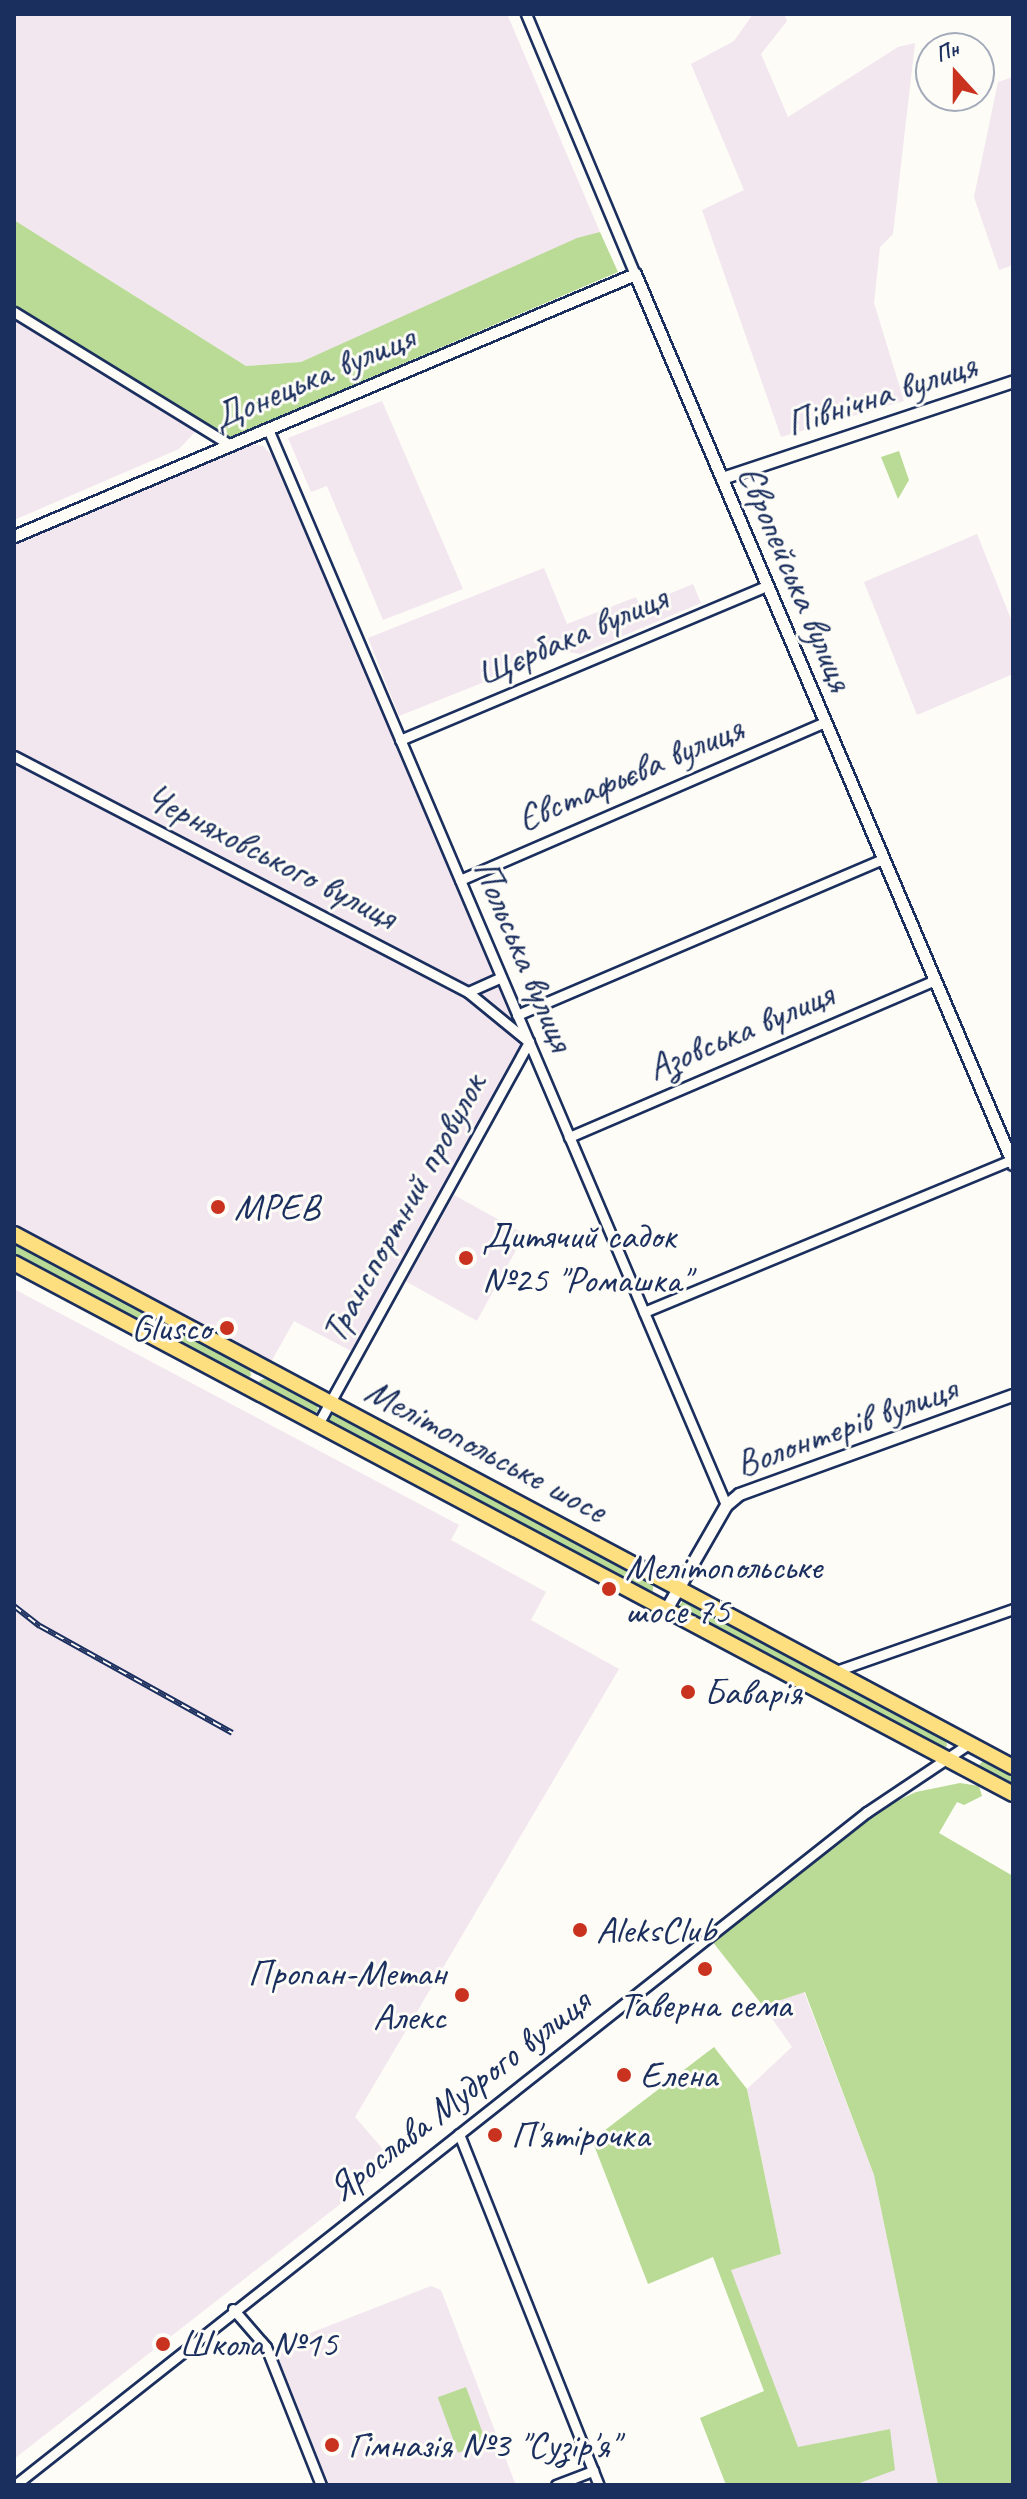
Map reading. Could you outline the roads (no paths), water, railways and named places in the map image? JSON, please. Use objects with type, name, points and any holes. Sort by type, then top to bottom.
[{"type":"main road","name":"Мелітопольське шосе","points":[[14,1234],[1013,1767]]},
{"type":"main road","name":"Мелітопольське шосе","points":[[14,1263],[1013,1794]]},
{"type":"street","name":"Європейська вулиця","points":[[526,14],[1012,1162]]},
{"type":"street","name":"Донецька вулиця","points":[[14,536],[635,274]]},
{"type":"street","points":[[14,312],[230,445]]},
{"type":"street","name":"Північна вулиця","points":[[722,478],[1013,381]]},
{"type":"street","name":"Польська вулиця","points":[[268,429],[726,1505]]},
{"type":"street","name":"Щєрбака вулиця","points":[[400,740],[767,586]]},
{"type":"street","name":"Євстафьєва вулиця","points":[[460,880],[825,722]]},
{"type":"street","name":"Черняховського вулиця","points":[[14,756],[468,992],[529,1042]]},
{"type":"street","points":[[517,1015],[883,859]]},
{"type":"street","points":[[468,992],[501,977]]},
{"type":"street","name":"Азовська вулиця","points":[[569,1137],[935,980]]},
{"type":"street","name":"Транспортний провулок","points":[[317,1426],[529,1042]]},
{"type":"street","points":[[644,1312],[1012,1162]]},
{"type":"street","name":"Волонтерів вулиця","points":[[665,1611],[726,1505],[756,1486],[1013,1395]]},
{"type":"street","points":[[833,1672],[1013,1609]]},
{"type":"street","name":"Ярослава Мудрого вулиця","points":[[15,2485],[233,2309],[867,1812],[970,1743]]},
{"type":"street","points":[[459,2134],[599,2485]]},
{"type":"street","points":[[233,2309],[266,2347],[321,2485]]},
{"type":"street","points":[[556,2485],[593,2471]]},
{"type":"railway","points":[[14,1606],[40,1626],[232,1733]]},
{"type":"place","name":"МРЕВ","points":[[218,1207]]},
{"type":"place","name":"Дитячий садок №25 \"Ромашка\"","points":[[466,1258]]},
{"type":"place","name":"Glusco","points":[[227,1328]]},
{"type":"place","name":"Мелітопольське шосе 75","points":[[609,1589]]},
{"type":"place","name":"Баварія","points":[[688,1692]]},
{"type":"place","name":"AleksClub","points":[[580,1930]]},
{"type":"place","name":"Таверна сема","points":[[705,1969]]},
{"type":"place","name":"Пропан-Метан Алекс","points":[[462,1995]]},
{"type":"place","name":"Елена","points":[[624,2075]]},
{"type":"place","name":"П'ятірочка","points":[[495,2135]]},
{"type":"place","name":"Школа №15","points":[[163,2344]]},
{"type":"place","name":"Гімназія №3 \"Сузір'я\"","points":[[332,2445]]}]
